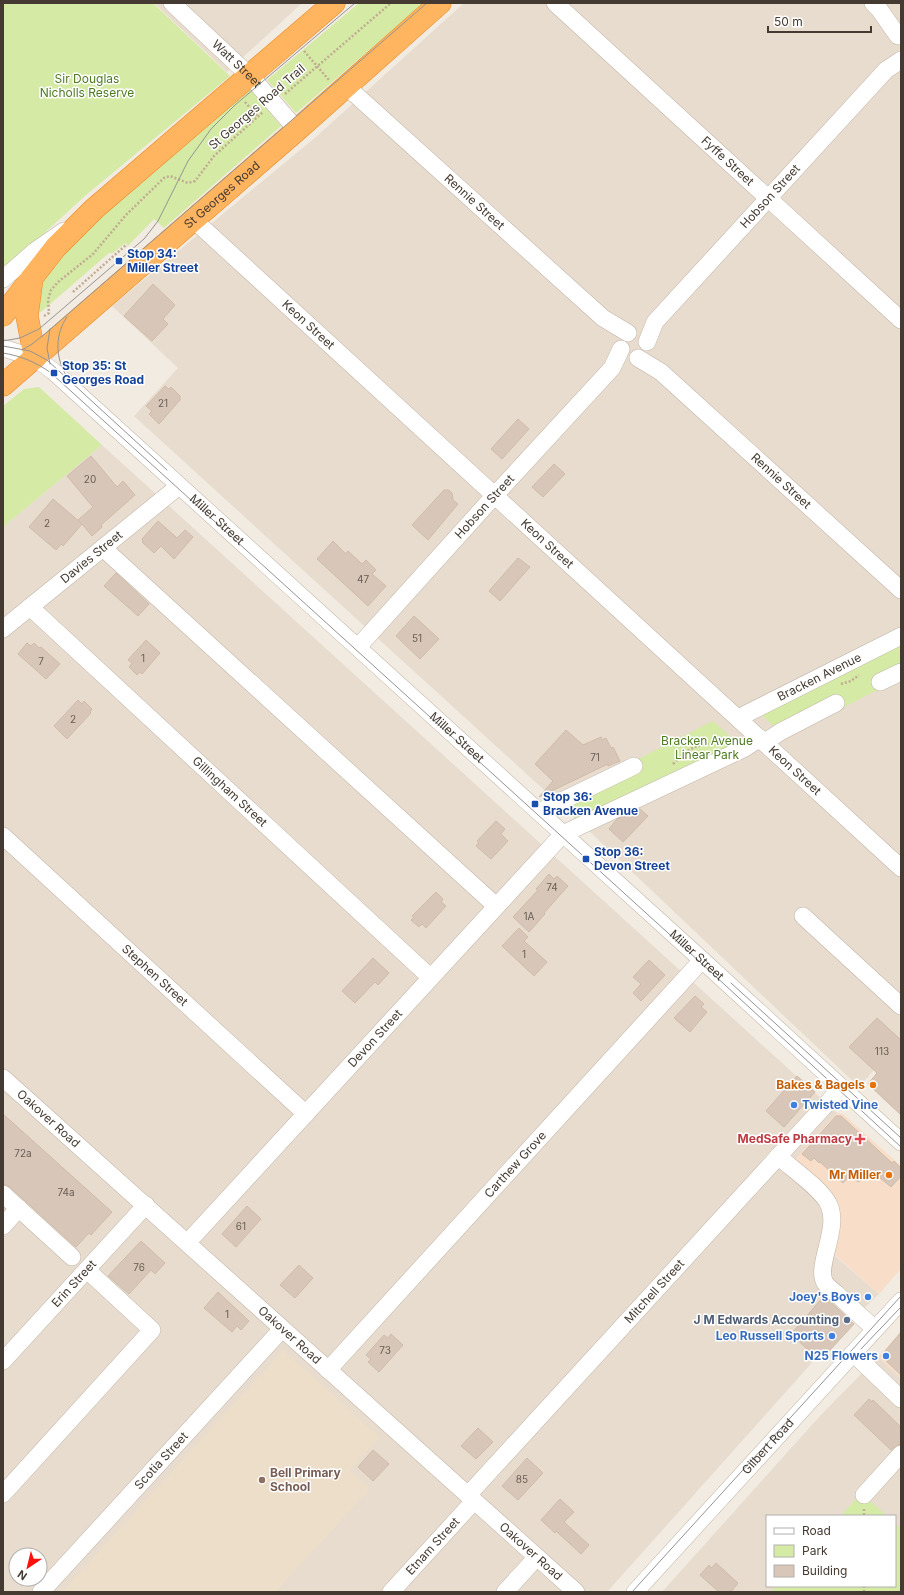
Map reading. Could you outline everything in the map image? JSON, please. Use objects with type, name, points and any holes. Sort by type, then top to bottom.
[{"type":"highway","points":[[3,315],[32,276],[66,236],[94,209],[334,3]]},
{"type":"highway","name":"St Georges Road","points":[[3,385],[297,130],[440,3]]},
{"type":"highway","points":[[32,276],[27,316],[35,358]]},
{"type":"street","name":"Watt Street","points":[[172,3],[250,76],[297,130]]},
{"type":"street","name":"Fyffe Street","points":[[555,3],[901,320]]},
{"type":"street","points":[[876,6],[900,40]]},
{"type":"street","name":"Hobson Street","points":[[358,647],[495,495],[886,70],[900,40]]},
{"type":"street","name":"Rennie Street","points":[[342,90],[603,318],[901,590]]},
{"type":"street","points":[[3,279],[35,251],[94,209]]},
{"type":"street","name":"Keon Street","points":[[194,220],[901,868]]},
{"type":"street","name":"Miller Street","points":[[3,348],[35,358],[53,371],[901,1142]]},
{"type":"street","name":"Davies Street","points":[[3,629],[179,486]]},
{"type":"street","points":[[103,548],[496,906]]},
{"type":"street","name":"Gillingham Street","points":[[30,607],[430,977]]},
{"type":"street","name":"Bracken Avenue","points":[[738,718],[901,636]]},
{"type":"street","points":[[880,682],[901,672]]},
{"type":"street","points":[[563,834],[778,733],[836,703]]},
{"type":"street","points":[[539,812],[634,766]]},
{"type":"street","name":"Devon Street","points":[[187,1244],[430,977],[563,834]]},
{"type":"street","name":"Stephen Street","points":[[3,836],[306,1114]]},
{"type":"street","points":[[804,916],[901,1006]]},
{"type":"street","name":"Carthew Grove","points":[[328,1370],[702,960]]},
{"type":"street","name":"Oakover Road","points":[[6,1086],[146,1206],[576,1592]]},
{"type":"street","name":"Mitchell Street","points":[[471,1498],[778,1156],[841,1088]]},
{"type":"street","points":[[778,1156],[818,1191],[829,1205],[832,1216],[831,1228],[822,1272],[826,1284],[875,1329]]},
{"type":"street","points":[[3,1194],[72,1257]]},
{"type":"street","name":"Erin Street","points":[[3,1362],[146,1206]]},
{"type":"street","points":[[3,1226],[19,1208]]},
{"type":"street","points":[[3,1494],[152,1330],[86,1270]]},
{"type":"street","name":"Gilbert Road","points":[[635,1592],[901,1302]]},
{"type":"street","name":"Scotia Street","points":[[41,1592],[282,1329]]},
{"type":"street","points":[[853,1354],[901,1398]]},
{"type":"street","points":[[864,1495],[901,1454]]},
{"type":"street","name":"Etnam Street","points":[[391,1592],[471,1498]]},
{"type":"street","points":[[505,1592],[537,1557]]},
{"type":"path","name":"St Georges Road Trail","points":[[51,290],[58,282],[89,258],[126,215],[164,178],[170,176],[188,183],[195,181],[214,156],[391,3]]},
{"type":"path","points":[[293,38],[333,84],[342,90]]},
{"type":"path","points":[[73,292],[126,245]]},
{"type":"shaded area","points":[[154,3],[302,3],[227,72]]},
{"type":"shaded area","points":[[464,3],[901,3],[901,1039],[859,1087],[587,829],[134,416],[178,368],[112,306],[317,136]]},
{"type":"shaded area","points":[[102,445],[837,1113],[795,1160],[838,1231],[835,1256],[879,1294],[843,1328],[607,1592],[3,1592],[3,527]]},
{"type":"shaded area","points":[[837,1113],[843,1114],[901,1166],[901,1269],[879,1294],[835,1255],[838,1231],[795,1160]]},
{"type":"shaded area","points":[[901,1332],[901,1378],[878,1357]]},
{"type":"shaded area","name":"Bell Primary School","points":[[283,1350],[380,1437],[350,1470],[370,1489],[275,1592],[62,1592]]},
{"type":"shaded area","points":[[878,1357],[901,1378],[901,1592],[662,1592],[819,1417]]},
{"type":"green space","name":"Sir Douglas Nicholls Reserve","points":[[3,3],[153,3],[230,76],[86,195],[3,271]]},
{"type":"green space","points":[[359,3],[424,3],[296,113],[267,80]]},
{"type":"green space","points":[[249,87],[281,126],[164,228],[154,219],[128,246],[125,243],[113,253],[109,253],[41,312],[36,313],[39,292],[50,266],[89,224]]},
{"type":"green space","points":[[39,387],[102,445],[3,527],[3,406],[24,389]]},
{"type":"green space","name":"Bracken Avenue Linear Park","points":[[901,631],[901,678],[785,737],[750,704]]},
{"type":"green space","name":"Bracken Avenue Linear Park","points":[[713,721],[748,753],[587,829],[556,801]]},
{"type":"green space","points":[[861,1493],[886,1515],[842,1515]]},
{"type":"green space","points":[[896,1525],[901,1529],[901,1592],[771,1592],[775,1587],[896,1587]]},
{"type":"building","points":[[153,284],[175,305],[163,319],[168,324],[152,341],[124,316]]},
{"type":"building","points":[[165,386],[169,389],[171,387],[180,396],[180,400],[159,424],[149,414],[152,411],[146,406]]},
{"type":"building","points":[[518,419],[529,429],[502,459],[491,449]]},
{"type":"building","points":[[91,456],[117,487],[123,481],[135,495],[101,525],[102,527],[92,536],[82,524],[63,546],[61,544],[56,550],[29,527],[53,499],[81,523],[78,520],[93,507],[67,476]]},
{"type":"building","points":[[554,464],[565,474],[543,497],[532,487]]},
{"type":"building","points":[[444,490],[449,490],[452,493],[453,500],[458,504],[428,540],[412,525]]},
{"type":"building","points":[[158,521],[177,538],[185,530],[193,537],[174,559],[161,546],[154,553],[142,542],[142,539]]},
{"type":"building","points":[[333,541],[346,554],[348,551],[362,564],[366,560],[376,570],[372,574],[386,586],[368,606],[317,559]]},
{"type":"building","points":[[518,558],[530,567],[500,601],[489,591]]},
{"type":"building","points":[[116,573],[149,604],[138,616],[104,586]]},
{"type":"building","points":[[414,616],[439,639],[420,659],[396,636]]},
{"type":"building","points":[[146,640],[160,653],[142,674],[140,672],[137,675],[129,667],[132,663],[128,660]]},
{"type":"building","points":[[27,643],[31,646],[34,643],[39,648],[41,647],[60,664],[46,679],[18,654]]},
{"type":"building","points":[[78,700],[82,704],[84,701],[92,709],[90,712],[91,713],[67,739],[54,726]]},
{"type":"building","points":[[566,730],[583,745],[601,737],[602,740],[606,738],[611,748],[613,747],[620,761],[608,766],[608,764],[539,797],[553,781],[535,764]]},
{"type":"building","points":[[640,809],[648,816],[623,842],[609,829],[617,819]]},
{"type":"building","points":[[496,821],[505,829],[501,834],[508,841],[491,859],[476,846],[479,842],[477,841]]},
{"type":"building","points":[[549,874],[554,879],[557,876],[568,886],[529,932],[513,917],[538,890],[536,889]]},
{"type":"building","points":[[436,892],[443,899],[441,902],[446,906],[426,928],[422,924],[419,927],[411,920],[414,917],[412,916]]},
{"type":"building","points":[[519,928],[528,937],[524,941],[547,962],[534,976],[502,946]]},
{"type":"building","points":[[373,958],[389,973],[378,985],[375,982],[355,1003],[342,991]]},
{"type":"building","points":[[649,960],[665,975],[641,1001],[633,993],[641,984],[633,977]]},
{"type":"building","points":[[695,996],[704,1004],[701,1007],[707,1012],[690,1032],[674,1018]]},
{"type":"building","points":[[877,1018],[901,1040],[901,1115],[868,1084],[877,1073],[849,1047]]},
{"type":"building","points":[[797,1076],[815,1092],[784,1127],[766,1111]]},
{"type":"building","points":[[3,1114],[112,1212],[91,1235],[89,1233],[76,1247],[10,1187],[3,1184]]},
{"type":"building","points":[[836,1116],[841,1116],[892,1163],[894,1161],[901,1168],[901,1176],[891,1187],[873,1172],[858,1182],[850,1175],[843,1183],[820,1162],[819,1163],[814,1158],[811,1161],[802,1154]]},
{"type":"building","points":[[247,1206],[261,1219],[236,1247],[222,1234]]},
{"type":"building","points":[[141,1241],[165,1263],[155,1274],[151,1270],[129,1294],[108,1276]]},
{"type":"building","points":[[299,1265],[313,1278],[295,1298],[280,1285]]},
{"type":"building","points":[[218,1292],[249,1321],[241,1330],[237,1326],[232,1332],[204,1308]]},
{"type":"building","points":[[824,1296],[854,1324],[820,1361],[791,1334]]},
{"type":"building","points":[[901,1332],[901,1375],[881,1356]]},
{"type":"building","points":[[391,1334],[403,1345],[379,1372],[368,1362],[371,1359],[366,1355],[384,1335],[388,1338]]},
{"type":"building","points":[[869,1399],[872,1402],[873,1400],[901,1427],[901,1444],[891,1450],[854,1415]]},
{"type":"building","points":[[478,1428],[493,1442],[476,1459],[461,1446]]},
{"type":"building","points":[[373,1450],[389,1464],[373,1481],[358,1467]]},
{"type":"building","points":[[527,1458],[543,1473],[518,1500],[502,1486]]},
{"type":"building","points":[[560,1499],[574,1512],[564,1522],[589,1545],[581,1554],[556,1531],[555,1533],[541,1520]]},
{"type":"building","points":[[716,1563],[738,1583],[731,1592],[719,1592],[700,1575],[709,1565],[711,1568]]},
{"type":"tram line","points":[[3,341],[20,338],[39,329],[144,239],[158,221],[188,161],[211,129],[235,105],[355,3]]},
{"type":"tram line","points":[[22,350],[46,333],[427,3]]},
{"type":"tram line","points":[[66,375],[60,361],[58,346],[60,331],[67,317]]},
{"type":"tram line","points":[[50,329],[47,348],[50,364]]},
{"type":"tram line","points":[[3,346],[30,351],[47,360],[167,470]]},
{"type":"tram line","points":[[3,353],[28,360],[51,373],[700,962],[901,1147]]},
{"type":"tram line","points":[[731,983],[901,1138]]},
{"type":"tram line","points":[[632,1592],[901,1296]]},
{"type":"tram line","points":[[861,1349],[901,1307]]},
{"type":"place","name":"Stop 34: Miller Street","points":[[119,261]]},
{"type":"place","name":"Stop 35: St Georges Road","points":[[54,373]]},
{"type":"place","name":"Stop 36: Bracken Avenue","points":[[535,804]]},
{"type":"place","name":"Stop 36: Devon Street","points":[[586,859]]},
{"type":"place","name":"Bakes & Bagels","points":[[873,1085]]},
{"type":"place","name":"Twisted Vine","points":[[794,1105]]},
{"type":"place","name":"MedSafe Pharmacy","points":[[860,1139]]},
{"type":"place","name":"Mr Miller","points":[[889,1175]]},
{"type":"place","name":"Joey's Boys","points":[[868,1297]]},
{"type":"place","name":"J M Edwards Accounting","points":[[847,1320]]},
{"type":"place","name":"Leo Russell Sports","points":[[832,1336]]},
{"type":"place","name":"N25 Flowers","points":[[886,1356]]},
{"type":"place","name":"Bell Primary School","points":[[262,1480]]}]
